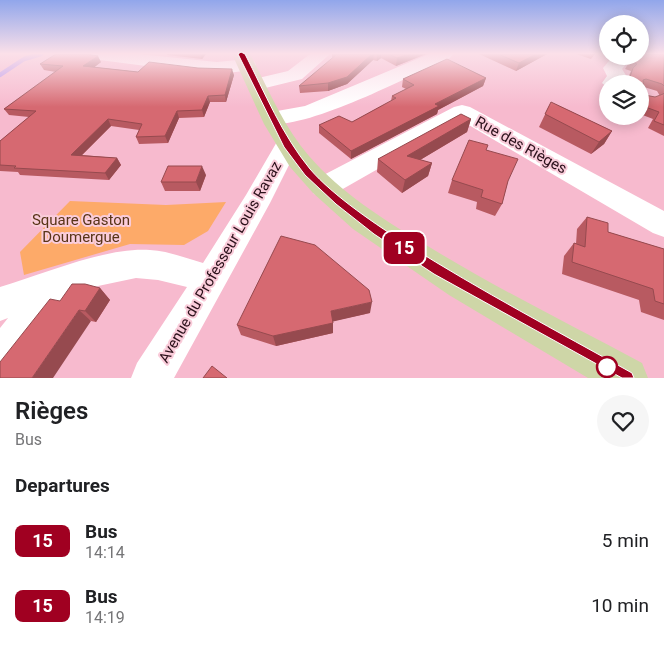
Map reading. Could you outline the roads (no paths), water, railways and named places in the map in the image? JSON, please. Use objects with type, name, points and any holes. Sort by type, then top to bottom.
[{"type":"main road","points":[[250,72],[281,132],[308,173],[324,188],[378,231],[438,271],[627,378]]},
{"type":"street","points":[[272,72],[295,75],[299,72]]},
{"type":"street","points":[[281,132],[310,112],[403,72]]},
{"type":"street","name":"Rue des Rièges","points":[[324,188],[462,112],[664,225]]},
{"type":"street","name":"Avenue du Professeur Louis Ravaz","points":[[152,378],[210,280],[281,132]]},
{"type":"street","points":[[0,304],[119,267],[150,264],[210,280]]},
{"type":"street","points":[[0,358],[58,285]]},
{"type":"waterway","points":[[0,75],[5,72]]},
{"type":"park label","name":"Square Gaston Doumergue","points":[[81,228]]}]
